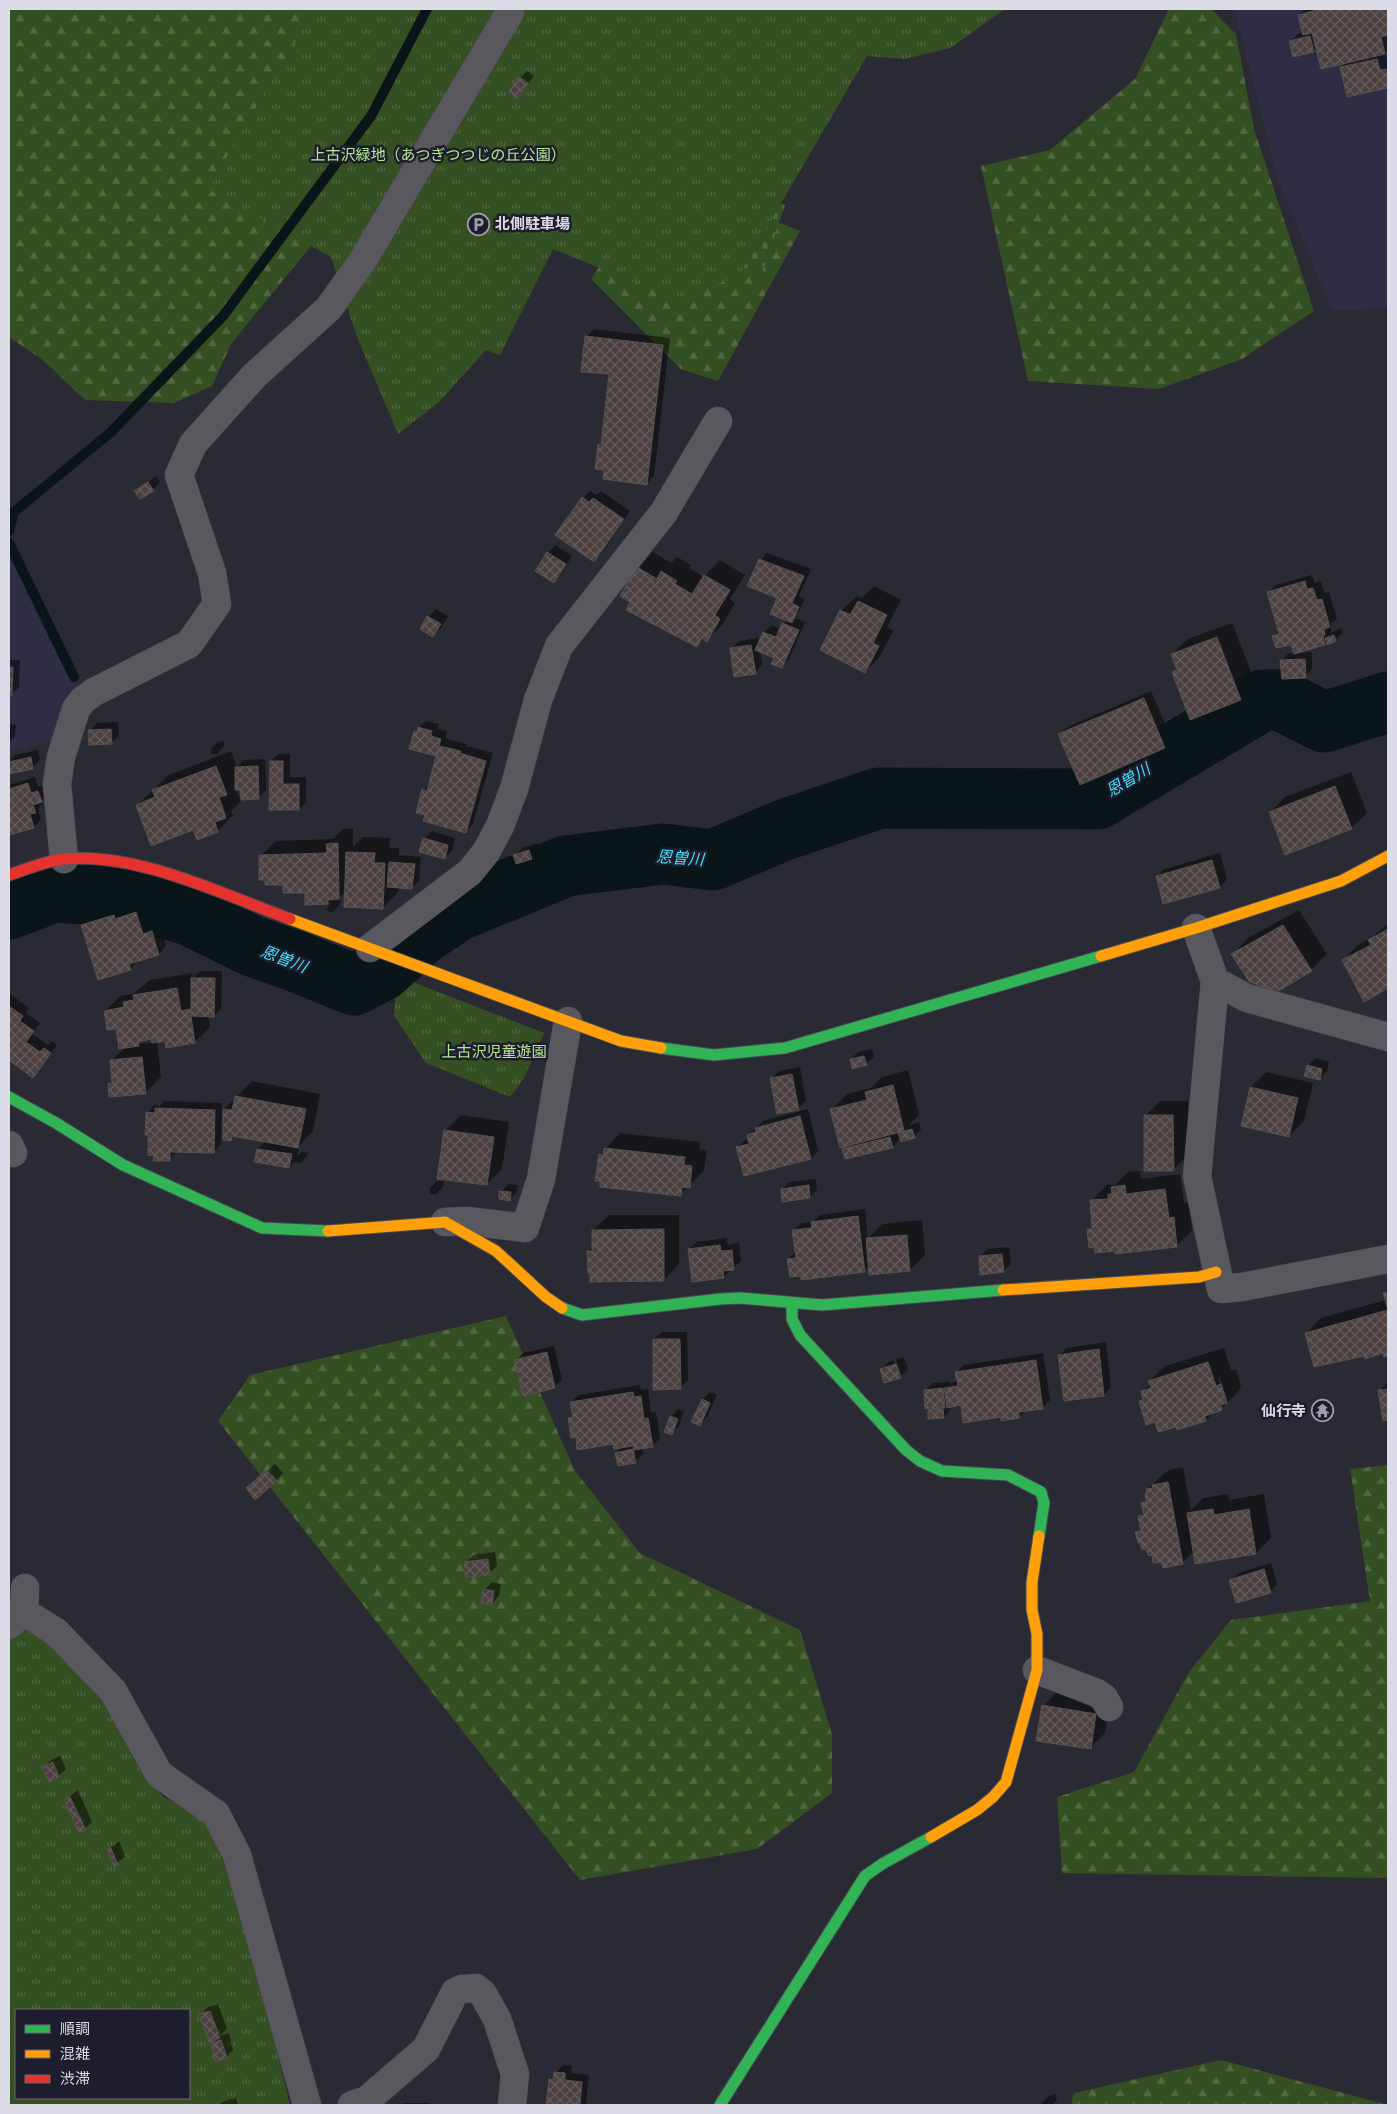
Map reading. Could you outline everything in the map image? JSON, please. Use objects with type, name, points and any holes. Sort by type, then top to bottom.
[{"type":"street","points":[[64,859],[57,784],[61,757],[76,709],[83,700],[94,692],[189,644],[217,604],[212,574],[179,475],[193,444],[254,376],[329,308],[363,260],[510,12]]},
{"type":"street","points":[[379,951],[470,872],[486,852],[500,826],[514,789],[538,700],[559,646],[664,512],[718,421]]},
{"type":"street","points":[[9,876],[34,866],[64,859],[121,862],[157,870],[621,1041],[677,1051],[714,1054],[785,1048],[1196,928],[1341,881],[1388,856]]},
{"type":"street","points":[[1196,928],[1215,981],[1197,1176],[1221,1289],[1242,1287],[1388,1259]]},
{"type":"street","points":[[1215,981],[1246,998],[1388,1037]]},
{"type":"street","points":[[9,1097],[123,1164],[262,1228],[324,1230],[467,1221],[525,1228],[541,1179],[568,1021]]},
{"type":"street","points":[[444,1222],[454,1230],[496,1251],[525,1277],[530,1285],[570,1313],[582,1314],[740,1298],[792,1304],[822,1305],[1025,1288],[1198,1277],[1216,1272]]},
{"type":"street","points":[[720,2105],[865,1876],[881,1863],[969,1815],[998,1794],[1006,1782],[1036,1670],[1038,1634],[1032,1610],[1032,1582],[1044,1504],[1041,1492],[1017,1478],[1002,1474],[940,1472],[920,1464],[800,1335],[792,1319],[792,1304]]},
{"type":"street","points":[[19,1609],[56,1632],[113,1691],[159,1774],[216,1814],[237,1855],[307,2105]]},
{"type":"street","points":[[1036,1670],[1098,1693],[1104,1698],[1108,1706]]},
{"type":"street","points":[[352,2105],[368,2100],[426,2049],[455,1992],[462,1988],[476,1988],[483,1994],[497,2019],[515,2074],[512,2105]]},
{"type":"shaded area","points":[[1234,9],[1388,9],[1388,308],[1332,311],[1278,179]]},
{"type":"shaded area","points":[[9,551],[79,688],[65,699],[64,709],[50,742],[9,751]]},
{"type":"green space","points":[[9,9],[465,9],[328,225],[231,344],[212,386],[174,403],[85,400],[43,360],[9,337]]},
{"type":"green space","name":"上古沢緑地（あつぎつつじの丘公園）","points":[[314,9],[1005,9],[950,48],[904,59],[867,56],[738,277],[674,298],[553,249],[500,355],[486,350],[438,403],[398,434],[357,337],[331,257],[208,189]]},
{"type":"green space","points":[[1169,9],[1211,9],[1236,34],[1254,129],[1314,311],[1242,359],[1159,389],[1028,381],[981,166],[1050,150],[1135,79]]},
{"type":"green space","points":[[657,181],[758,214],[800,231],[718,381],[681,369],[591,279]]},
{"type":"green space","points":[[759,196],[785,205],[762,273],[736,265]]},
{"type":"green space","name":"上古沢児童遊園","points":[[397,976],[544,1033],[524,1078],[510,1097],[426,1063],[394,1016]]},
{"type":"green space","points":[[506,1316],[575,1471],[640,1553],[800,1630],[832,1734],[832,1793],[757,1849],[580,1880],[218,1421],[250,1375]]},
{"type":"green space","points":[[1388,1465],[1388,1878],[1062,1873],[1057,1797],[1134,1772],[1189,1672],[1231,1620],[1370,1601],[1350,1469]]},
{"type":"green space","points":[[33,1628],[95,1691],[163,1797],[188,1809],[208,1822],[241,1902],[290,2105],[9,2105],[9,1640]]},
{"type":"green space","points":[[1221,2060],[1388,2105],[1071,2105],[1074,2093]]},
{"type":"building","points":[[1321,9],[1388,9],[1388,35],[1381,37],[1385,54],[1321,69],[1312,33],[1303,35],[1298,15]]},
{"type":"building","points":[[1310,36],[1314,52],[1293,57],[1289,41]]},
{"type":"building","points":[[1377,59],[1380,70],[1388,69],[1388,88],[1347,97],[1340,67]]},
{"type":"building","points":[[519,77],[528,83],[517,99],[508,92]]},
{"type":"building","points":[[585,336],[663,345],[647,485],[603,479],[604,470],[595,469],[598,444],[601,445],[609,374],[581,372]]},
{"type":"building","points":[[148,482],[154,491],[140,499],[134,491]]},
{"type":"building","points":[[582,497],[589,502],[593,498],[624,519],[594,562],[555,535]]},
{"type":"building","points":[[547,552],[566,564],[554,583],[535,571]]},
{"type":"building","points":[[759,559],[804,576],[792,603],[799,607],[792,623],[770,614],[777,598],[747,586]]},
{"type":"building","points":[[637,567],[657,579],[661,571],[677,581],[675,584],[692,594],[704,575],[730,590],[715,615],[720,619],[707,642],[702,638],[697,647],[626,610],[630,602],[620,596]]},
{"type":"building","points":[[1305,581],[1307,589],[1313,588],[1317,600],[1322,599],[1330,627],[1324,629],[1325,645],[1294,654],[1291,645],[1276,648],[1272,636],[1279,634],[1267,592]]},
{"type":"building","points":[[858,601],[887,615],[873,643],[879,646],[865,673],[820,650],[840,610],[850,615]]},
{"type":"building","points":[[427,616],[441,624],[433,637],[420,629]]},
{"type":"building","points":[[782,623],[799,630],[782,668],[771,664],[774,658],[755,650],[763,632],[776,637]]},
{"type":"building","points":[[1334,635],[1336,641],[1327,645],[1325,638]]},
{"type":"building","points":[[1217,637],[1241,700],[1190,720],[1172,672],[1177,670],[1171,654]]},
{"type":"building","points":[[751,645],[756,674],[734,677],[730,648]]},
{"type":"building","points":[[1305,659],[1306,678],[1282,679],[1280,660]]},
{"type":"building","points":[[9,667],[13,667],[12,696],[9,696]]},
{"type":"building","points":[[1144,698],[1165,748],[1080,785],[1058,734]]},
{"type":"building","points":[[418,727],[432,731],[431,736],[441,739],[439,746],[461,751],[460,753],[486,761],[466,833],[423,821],[425,815],[416,813],[422,789],[427,791],[436,756],[409,749],[414,731],[417,731]]},
{"type":"building","points":[[111,729],[112,744],[89,745],[88,730]]},
{"type":"building","points":[[31,757],[33,769],[9,774],[9,762]]},
{"type":"building","points":[[270,761],[283,761],[283,784],[299,784],[299,810],[269,810]]},
{"type":"building","points":[[216,766],[227,795],[219,797],[226,818],[215,822],[218,832],[197,840],[193,830],[151,846],[136,805],[155,797],[152,790]]},
{"type":"building","points":[[258,766],[259,799],[241,800],[240,790],[235,790],[235,767]]},
{"type":"building","points":[[28,783],[31,793],[38,791],[42,802],[33,805],[36,813],[30,814],[34,828],[9,835],[9,789]]},
{"type":"building","points":[[1335,786],[1352,829],[1285,855],[1269,812]]},
{"type":"building","points":[[423,838],[448,845],[445,859],[419,852]]},
{"type":"building","points":[[338,843],[339,899],[328,900],[328,904],[305,905],[305,893],[283,893],[283,885],[265,885],[265,880],[259,880],[259,855],[327,853],[326,844]]},
{"type":"building","points":[[529,850],[532,859],[516,864],[513,855]]},
{"type":"building","points":[[346,852],[375,853],[374,863],[385,863],[383,909],[344,907]]},
{"type":"building","points":[[1212,860],[1220,888],[1163,904],[1156,876]]},
{"type":"building","points":[[389,862],[415,864],[412,889],[387,887]]},
{"type":"building","points":[[136,912],[143,934],[152,931],[159,955],[129,964],[131,970],[98,980],[81,925],[114,915],[115,919]]},
{"type":"building","points":[[1283,925],[1312,971],[1275,993],[1249,981],[1231,954]]},
{"type":"building","points":[[1388,929],[1388,988],[1364,1002],[1342,960],[1371,945],[1368,940]]},
{"type":"building","points":[[191,978],[215,978],[214,1017],[191,1016]]},
{"type":"building","points":[[177,988],[181,1011],[190,1009],[195,1043],[166,1048],[165,1041],[152,1043],[151,1039],[138,1042],[139,1046],[119,1049],[116,1029],[107,1030],[104,1011],[124,1007],[123,1002],[134,1000],[133,995]]},
{"type":"building","points":[[9,1006],[23,1016],[20,1021],[34,1031],[26,1042],[40,1052],[44,1048],[51,1053],[33,1078],[10,1061],[9,1064]]},
{"type":"building","points":[[864,1056],[867,1065],[852,1069],[850,1059]]},
{"type":"building","points":[[142,1057],[146,1094],[109,1097],[108,1083],[112,1083],[110,1060]]},
{"type":"building","points":[[1307,1065],[1322,1069],[1320,1080],[1304,1076]]},
{"type":"building","points":[[792,1074],[799,1110],[777,1114],[770,1078]]},
{"type":"building","points":[[893,1085],[904,1131],[840,1148],[830,1109],[867,1100],[865,1092]]},
{"type":"building","points":[[1250,1087],[1298,1098],[1289,1137],[1241,1126]]},
{"type":"building","points":[[235,1096],[306,1109],[298,1148],[232,1136],[231,1141],[223,1140],[223,1109],[232,1110]]},
{"type":"building","points":[[155,1108],[215,1110],[214,1153],[170,1152],[170,1161],[153,1161],[154,1156],[148,1155],[148,1135],[145,1135],[146,1112],[155,1113]]},
{"type":"building","points":[[1144,1115],[1173,1115],[1174,1171],[1144,1171]]},
{"type":"building","points":[[800,1116],[811,1159],[744,1176],[736,1147],[749,1144],[747,1135],[756,1132],[755,1128]]},
{"type":"building","points":[[912,1129],[915,1138],[901,1142],[898,1133]]},
{"type":"building","points":[[444,1130],[494,1137],[487,1185],[437,1179]]},
{"type":"building","points":[[890,1137],[893,1148],[845,1159],[842,1149]]},
{"type":"building","points":[[604,1148],[685,1157],[684,1165],[692,1166],[690,1188],[682,1187],[681,1196],[600,1187],[600,1181],[595,1181],[599,1154],[603,1155]]},
{"type":"building","points":[[257,1149],[292,1154],[289,1168],[254,1162]]},
{"type":"building","points":[[809,1185],[810,1198],[782,1202],[781,1189]]},
{"type":"building","points":[[1125,1185],[1126,1194],[1165,1189],[1169,1218],[1174,1217],[1177,1247],[1115,1254],[1115,1251],[1095,1253],[1094,1247],[1089,1248],[1087,1229],[1092,1229],[1090,1200],[1108,1199],[1108,1194],[1112,1194],[1111,1187]]},
{"type":"building","points":[[499,1191],[511,1192],[510,1201],[499,1199]]},
{"type":"building","points":[[858,1216],[865,1272],[801,1280],[801,1276],[790,1277],[787,1259],[796,1258],[792,1230],[812,1228],[811,1222]]},
{"type":"building","points":[[664,1229],[664,1281],[590,1282],[587,1251],[592,1251],[592,1230]]},
{"type":"building","points":[[907,1235],[910,1271],[869,1275],[866,1238]]},
{"type":"building","points":[[720,1245],[721,1251],[732,1250],[734,1270],[723,1271],[724,1278],[692,1282],[688,1249]]},
{"type":"building","points":[[1002,1254],[1004,1272],[980,1275],[979,1256]]},
{"type":"building","points":[[1388,1292],[1388,1310],[1383,1293]]},
{"type":"building","points":[[1388,1310],[1388,1356],[1384,1357],[1383,1353],[1365,1359],[1364,1356],[1314,1367],[1305,1333]]},
{"type":"building","points":[[653,1339],[680,1339],[681,1389],[653,1390]]},
{"type":"building","points":[[1099,1349],[1104,1396],[1064,1401],[1058,1355]]},
{"type":"building","points":[[547,1352],[555,1388],[523,1396],[514,1360]]},
{"type":"building","points":[[1036,1360],[1043,1409],[1019,1412],[1019,1418],[1001,1421],[1001,1417],[963,1423],[961,1405],[947,1408],[944,1388],[958,1386],[955,1372]]},
{"type":"building","points":[[1208,1362],[1216,1386],[1221,1384],[1227,1403],[1221,1405],[1222,1410],[1205,1416],[1206,1421],[1177,1430],[1176,1427],[1158,1432],[1155,1422],[1146,1425],[1139,1401],[1143,1400],[1141,1391],[1151,1388],[1148,1381]]},
{"type":"building","points":[[896,1364],[901,1378],[884,1383],[880,1369]]},
{"type":"building","points":[[943,1388],[945,1408],[925,1409],[924,1390]]},
{"type":"building","points":[[1388,1389],[1388,1420],[1383,1421],[1378,1390]]},
{"type":"building","points":[[633,1392],[634,1397],[641,1396],[644,1419],[648,1418],[653,1447],[634,1450],[633,1446],[614,1449],[613,1444],[577,1450],[576,1437],[571,1438],[568,1418],[573,1417],[570,1402]]},
{"type":"building","points":[[702,1399],[710,1403],[700,1426],[691,1422]]},
{"type":"building","points":[[943,1409],[944,1418],[928,1419],[928,1410]]},
{"type":"building","points":[[670,1416],[678,1419],[672,1435],[664,1432]]},
{"type":"building","points":[[633,1449],[636,1463],[618,1466],[615,1453]]},
{"type":"building","points":[[267,1470],[277,1481],[255,1500],[246,1488]]},
{"type":"building","points":[[1168,1482],[1183,1564],[1163,1568],[1161,1562],[1153,1563],[1152,1555],[1149,1556],[1145,1549],[1142,1550],[1135,1532],[1141,1531],[1138,1516],[1144,1515],[1141,1503],[1146,1502],[1146,1489],[1153,1488],[1152,1485]]},
{"type":"building","points":[[1213,1509],[1214,1515],[1249,1509],[1256,1554],[1195,1564],[1187,1513]]},
{"type":"building","points":[[488,1559],[490,1575],[466,1577],[464,1562]]},
{"type":"building","points":[[1264,1569],[1271,1593],[1236,1603],[1229,1580]]},
{"type":"building","points":[[483,1589],[494,1591],[492,1605],[481,1603]]},
{"type":"building","points":[[1042,1705],[1096,1714],[1091,1749],[1036,1741]]},
{"type":"building","points":[[53,1762],[59,1777],[49,1782],[42,1767]]},
{"type":"building","points":[[70,1797],[86,1830],[79,1833],[64,1800]]},
{"type":"building","points":[[111,1848],[118,1865],[114,1867],[107,1849]]},
{"type":"building","points":[[210,2011],[220,2038],[209,2042],[199,2014]]},
{"type":"building","points":[[221,2040],[227,2058],[216,2062],[211,2043]]},
{"type":"building","points":[[554,2072],[565,2073],[565,2080],[582,2082],[580,2105],[546,2105],[549,2079],[553,2079]]},
{"type":"waterway","points":[[9,531],[14,512],[111,432],[223,316],[371,116],[427,9]]},
{"type":"waterway","points":[[9,543],[74,677]]},
{"type":"waterway","name":"恩曽川","points":[[9,909],[54,892],[126,897],[189,915],[252,946],[354,985],[381,971],[422,934],[457,911],[566,866],[663,854],[713,860],[784,830],[879,798],[1097,799],[1263,700],[1280,700],[1324,722],[1388,702]]},
{"type":"traffic: fast","points":[[661,1048],[714,1055],[785,1048],[1101,956]]},
{"type":"traffic: fast","points":[[9,1097],[56,1123],[123,1165],[262,1228],[328,1231]]},
{"type":"traffic: fast","points":[[562,1308],[582,1315],[720,1299],[740,1298],[822,1305],[1003,1290]]},
{"type":"traffic: fast","points":[[792,1304],[792,1319],[800,1335],[906,1450],[920,1461],[942,1471],[1008,1475],[1041,1492],[1044,1503],[1039,1536]]},
{"type":"traffic: fast","points":[[720,2105],[865,1876],[882,1864],[931,1837]]},
{"type":"traffic: slow","points":[[1101,956],[1196,928],[1341,881],[1388,856]]},
{"type":"traffic: slow","points":[[290,919],[621,1041],[661,1048]]},
{"type":"traffic: slow","points":[[328,1231],[445,1222],[496,1251],[546,1297],[562,1308]]},
{"type":"traffic: slow","points":[[1003,1290],[1199,1277],[1216,1272]]},
{"type":"traffic: slow","points":[[931,1837],[977,1810],[993,1797],[1006,1782],[1037,1670],[1037,1634],[1032,1610],[1032,1582],[1039,1536]]},
{"type":"traffic: jam","points":[[9,875],[43,863],[64,859],[121,862],[179,877],[290,919]]},
{"type":"place","name":"北側駐車場","points":[[479,224]]},
{"type":"place","name":"仙行寺","points":[[1322,1411]]}]
